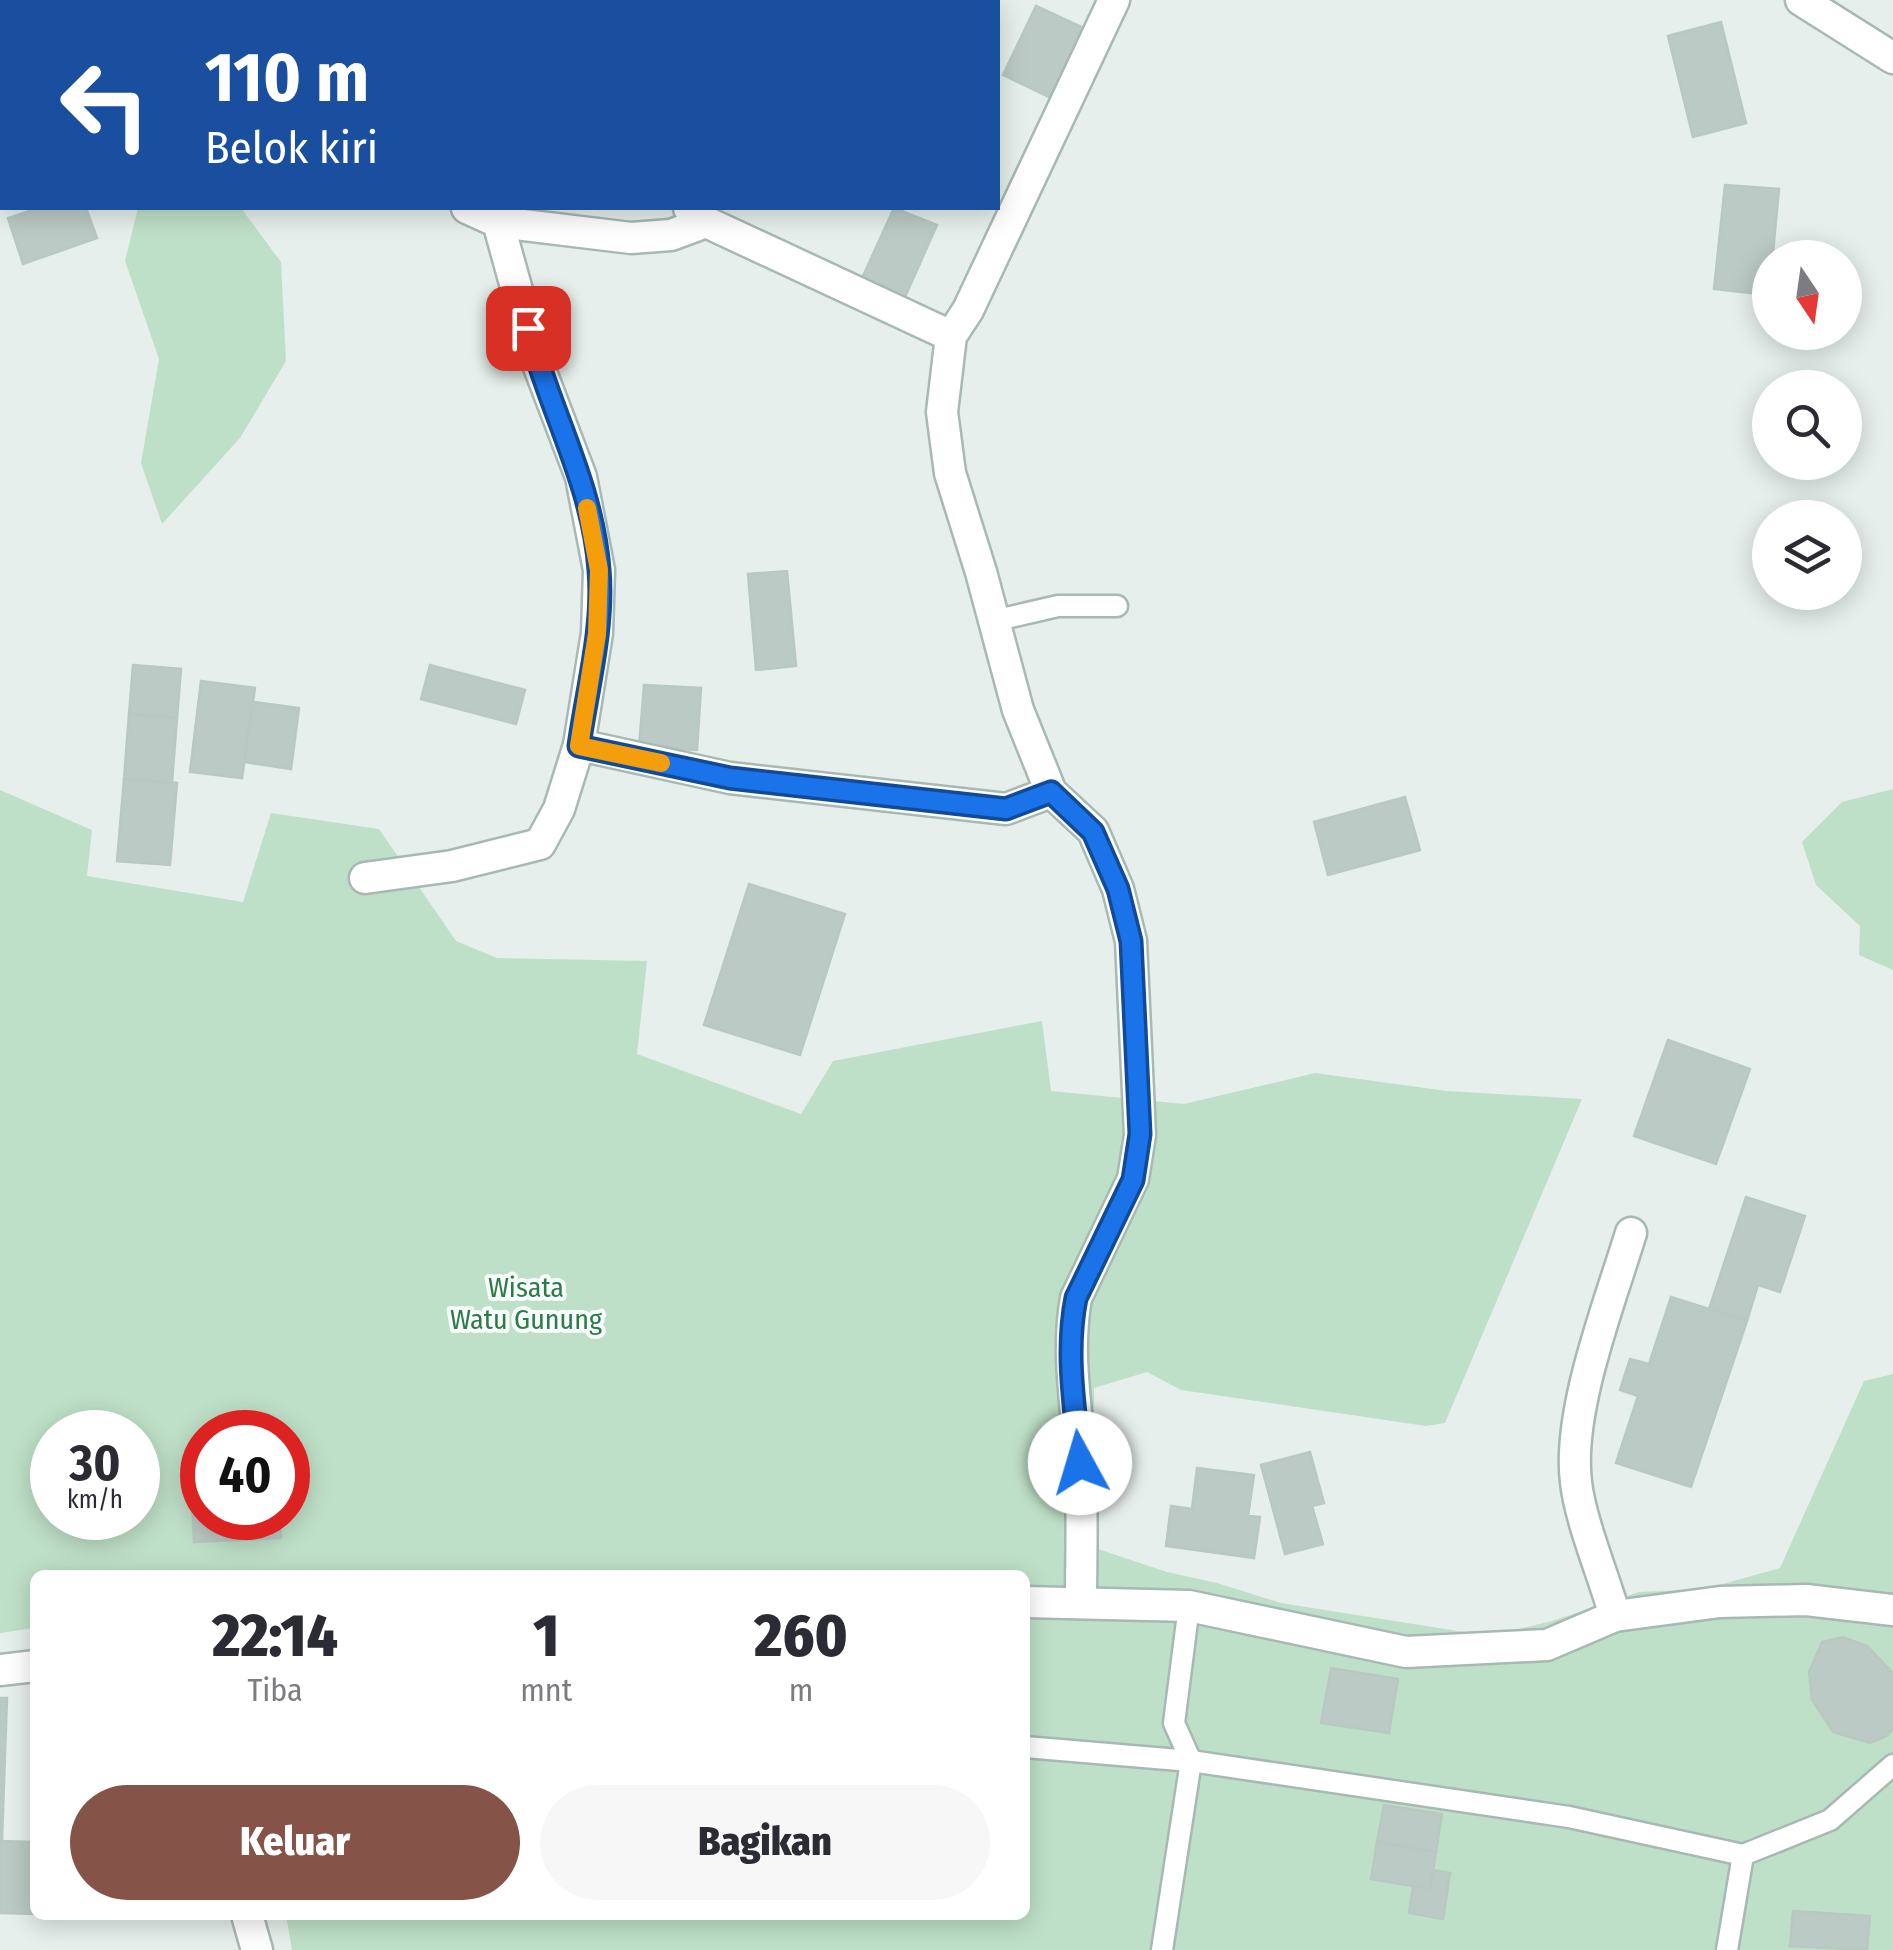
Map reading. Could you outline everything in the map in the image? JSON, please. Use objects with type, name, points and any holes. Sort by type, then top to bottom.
[{"type":"street","points":[[1081,1601],[1080,1463],[1070,1358],[1073,1316],[1076,1298],[1133,1180],[1140,1134],[1131,941],[1118,889],[1093,832],[1051,792],[1018,710],[950,473],[942,412],[951,336],[968,310],[1114,0]]},
{"type":"street","points":[[1801,0],[1893,58]]},
{"type":"street","points":[[471,210],[498,222],[631,238],[672,235],[698,215],[951,336]]},
{"type":"street","points":[[364,878],[452,866],[540,844],[558,809],[579,746],[597,634],[599,570],[581,477],[536,359],[498,222]]},
{"type":"street","points":[[579,746],[730,778],[1006,809],[1051,792]]},
{"type":"street","points":[[1615,1616],[1576,1484],[1574,1448],[1587,1384],[1631,1233]]},
{"type":"street","points":[[1030,1602],[1189,1606],[1406,1652],[1547,1645],[1615,1616],[1720,1602],[1806,1600],[1893,1610]]},
{"type":"street","points":[[0,1670],[30,1667]]},
{"type":"street","points":[[248,1920],[257,1950]]},
{"type":"lane","points":[[994,622],[1058,606],[1117,606]]},
{"type":"lane","points":[[1162,1950],[1191,1761],[1174,1722],[1189,1606]]},
{"type":"lane","points":[[1030,1747],[1191,1761],[1569,1817],[1743,1856],[1830,1820],[1893,1765]]},
{"type":"lane","points":[[1726,1950],[1743,1856]]},
{"type":"green space","points":[[138,210],[242,210],[281,262],[286,361],[240,438],[162,524],[141,463],[159,359],[125,261]]},
{"type":"green space","points":[[1893,789],[1893,970],[1859,955],[1860,926],[1816,885],[1802,842],[1842,802]]},
{"type":"green space","name":"Wisata Watu Gunung","points":[[0,790],[92,830],[87,876],[243,902],[271,813],[379,829],[456,941],[497,958],[647,961],[637,1054],[801,1114],[833,1061],[1042,1021],[1051,1091],[1184,1104],[1315,1073],[1447,1091],[1582,1099],[1445,1423],[1426,1426],[1181,1390],[1147,1372],[1094,1388],[1095,1548],[1281,1603],[1489,1636],[1552,1621],[1639,1592],[1705,1589],[1780,1568],[1864,1381],[1893,1374],[1893,1950],[292,1950],[287,1920],[1030,1920],[1030,1570],[30,1570],[30,1629],[0,1633]]},
{"type":"building","points":[[1036,6],[1084,28],[1051,98],[1003,75]]},
{"type":"building","points":[[1721,22],[1746,123],[1693,137],[1668,36]]},
{"type":"building","points":[[1725,185],[1779,189],[1774,240],[1752,240],[1752,293],[1714,289]]},
{"type":"building","points":[[33,210],[87,210],[97,238],[23,264],[8,218]]},
{"type":"building","points":[[893,210],[937,225],[901,306],[858,287]]},
{"type":"building","points":[[787,571],[796,666],[756,670],[748,574]]},
{"type":"building","points":[[133,665],[181,669],[177,718],[129,714]]},
{"type":"building","points":[[430,665],[525,690],[516,724],[421,699]]},
{"type":"building","points":[[201,681],[255,688],[242,778],[190,772]]},
{"type":"building","points":[[644,685],[701,688],[697,750],[639,747]]},
{"type":"building","points":[[253,702],[299,708],[291,769],[244,762]]},
{"type":"building","points":[[129,714],[177,718],[172,783],[124,779]]},
{"type":"building","points":[[124,779],[177,783],[170,865],[117,861]]},
{"type":"building","points":[[1405,797],[1420,850],[1328,875],[1314,822]]},
{"type":"building","points":[[749,884],[845,914],[800,1055],[704,1025]]},
{"type":"building","points":[[1668,1040],[1750,1069],[1716,1164],[1634,1136]]},
{"type":"building","points":[[1746,1197],[1805,1216],[1780,1292],[1758,1285],[1747,1321],[1709,1309]]},
{"type":"building","points":[[1671,1297],[1747,1321],[1691,1487],[1616,1463],[1638,1396],[1620,1390],[1630,1359],[1649,1364]]},
{"type":"building","points":[[1310,1452],[1324,1503],[1312,1506],[1323,1544],[1285,1554],[1261,1465]]},
{"type":"building","points":[[1197,1468],[1254,1475],[1248,1516],[1260,1517],[1254,1558],[1166,1546],[1171,1506],[1192,1509]]},
{"type":"building","points":[[1843,1637],[1867,1646],[1893,1673],[1893,1729],[1870,1743],[1833,1732],[1812,1700],[1809,1672],[1822,1642]]},
{"type":"building","points":[[1331,1668],[1398,1679],[1389,1733],[1321,1723]]},
{"type":"building","points":[[0,1698],[7,1698],[2,1841],[0,1841]]},
{"type":"building","points":[[1384,1805],[1442,1814],[1436,1852],[1377,1842]]},
{"type":"building","points":[[0,1841],[30,1842],[30,1914],[0,1913]]},
{"type":"building","points":[[1377,1842],[1436,1852],[1430,1889],[1371,1879]]},
{"type":"building","points":[[1433,1870],[1450,1873],[1443,1919],[1409,1913],[1413,1886],[1430,1889]]},
{"type":"building","points":[[1793,1911],[1870,1916],[1867,1950],[1790,1946]]},
{"type":"slow traffic","points":[[587,508],[599,570],[597,634],[579,746],[661,763]]},
{"type":"route","points":[[528,328],[581,477],[599,570],[597,634],[579,746],[730,778],[1006,809],[1051,792],[1093,832],[1118,889],[1131,941],[1140,1134],[1133,1180],[1076,1298],[1070,1358],[1080,1463]]}]
